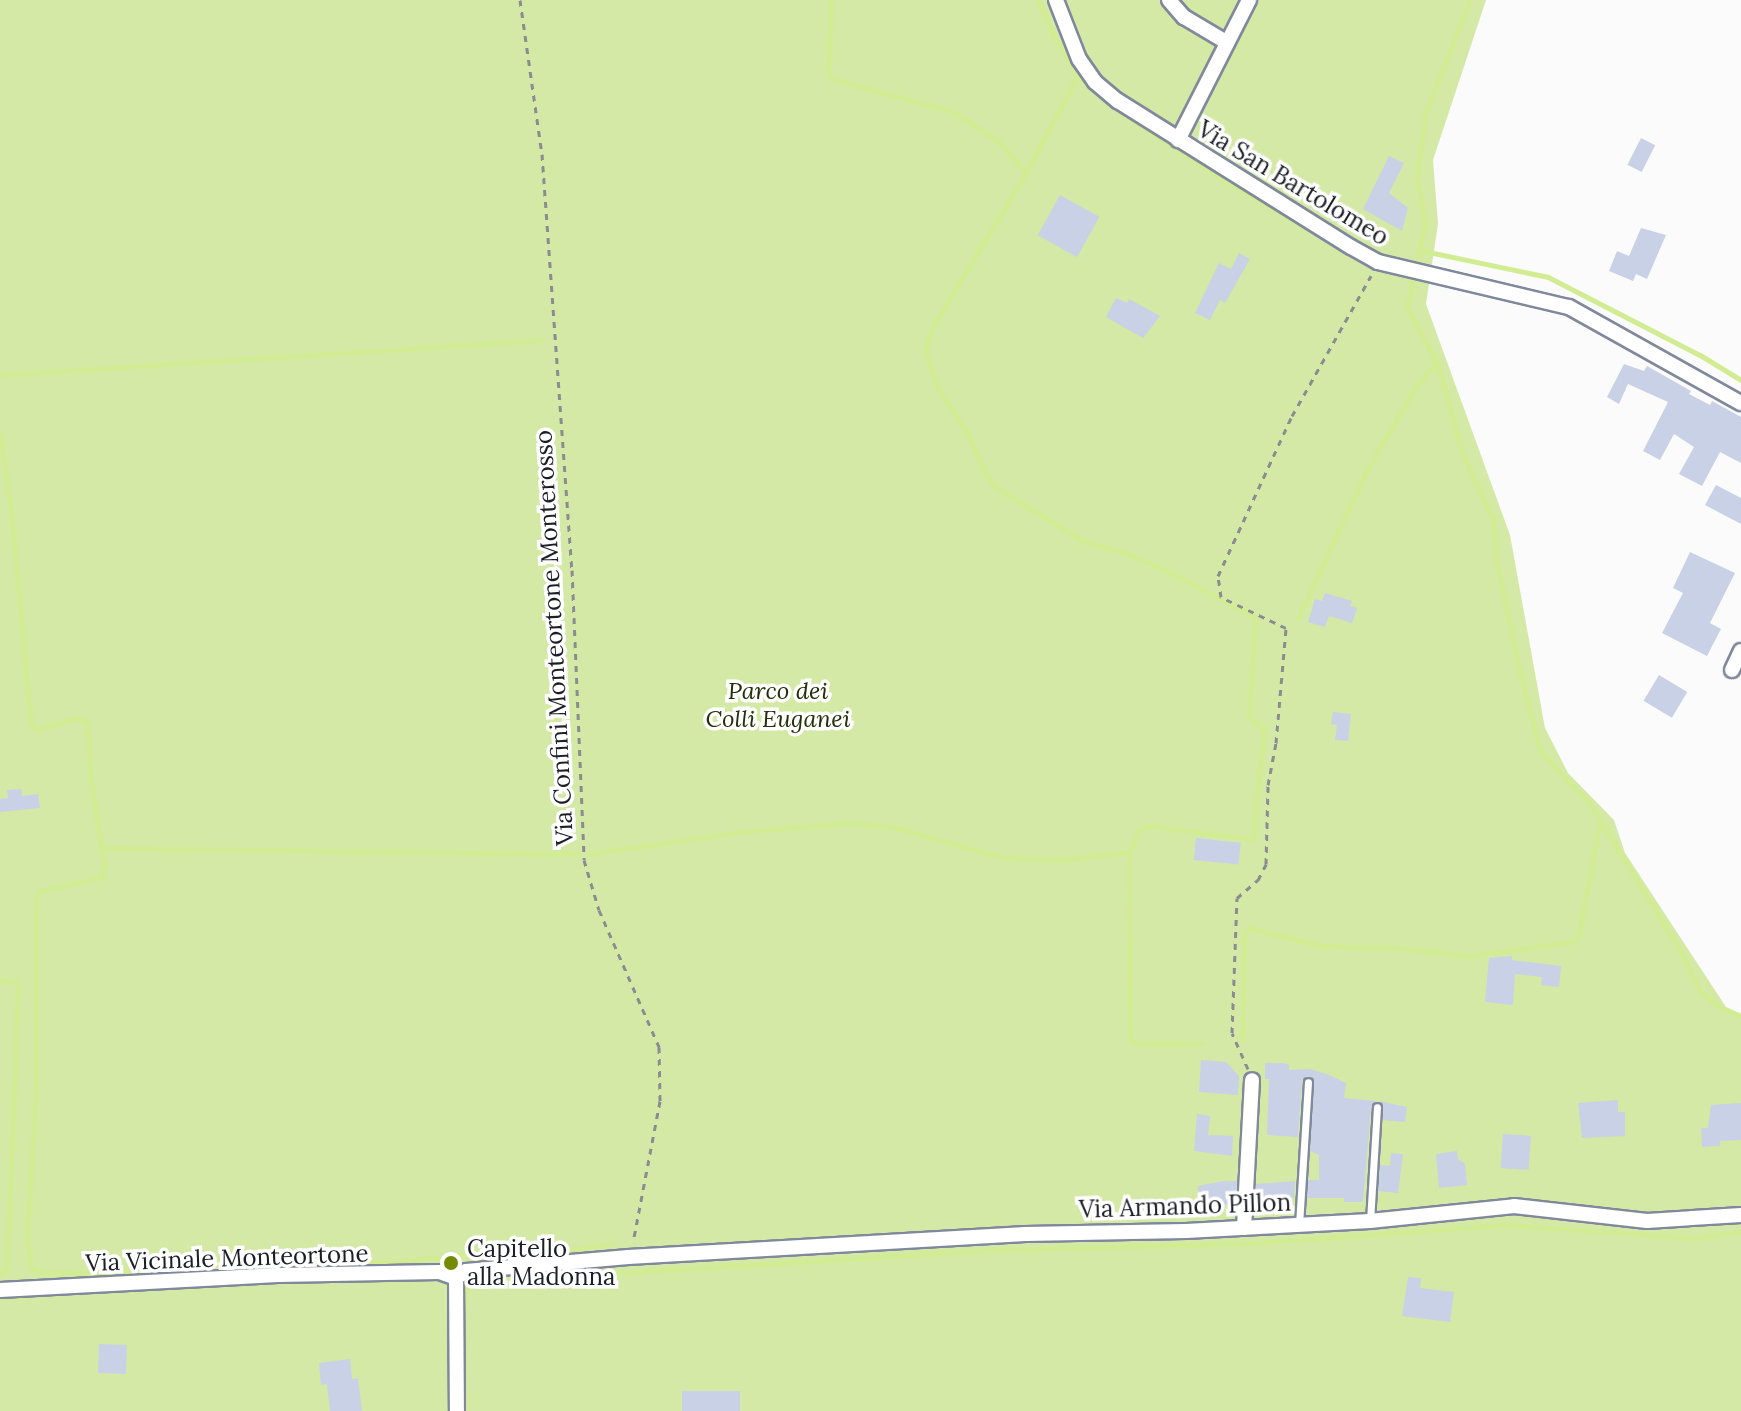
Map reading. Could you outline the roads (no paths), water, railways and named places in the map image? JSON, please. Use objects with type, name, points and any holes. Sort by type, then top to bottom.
[{"type":"street","name":"Via San Bartolomeo","points":[[1056,0],[1068,38],[1095,82],[1178,140],[1378,262],[1569,307],[1741,403]]},
{"type":"street","points":[[1169,0],[1184,17],[1226,42]]},
{"type":"street","points":[[1178,140],[1249,0]]},
{"type":"street","points":[[1732,670],[1741,651]]},
{"type":"street","points":[[1244,1228],[1252,1080]]},
{"type":"street","name":"Via Armando Pillon","points":[[456,1278],[466,1271],[628,1257],[1025,1234],[1370,1221],[1514,1206],[1647,1221],[1741,1215]]},
{"type":"street","name":"Via Vicinale Monteortone","points":[[0,1290],[278,1275],[439,1272],[456,1278]]},
{"type":"street","points":[[456,1278],[457,1411]]},
{"type":"lane","points":[[1299,1225],[1308,1082]]},
{"type":"lane","points":[[1370,1221],[1377,1107]]},
{"type":"waterway","points":[[831,0],[828,71],[832,79],[951,111],[998,141],[1026,173]]},
{"type":"waterway","points":[[1038,0],[1054,37],[1081,79],[1106,102],[1221,178],[1335,245]]},
{"type":"waterway","points":[[1470,0],[1425,114],[1417,179],[1425,224],[1407,309],[1437,362],[1463,455],[1493,519],[1496,559],[1540,752],[1589,803],[1681,952],[1700,991],[1717,1006],[1741,1016]]},
{"type":"waterway","points":[[1078,75],[1026,173],[933,326],[926,345],[927,358],[938,389],[969,436],[984,472],[995,487],[1085,542],[1123,552],[1159,567],[1255,617],[1249,717],[1264,729],[1253,839],[1151,826],[1139,829],[1129,852],[1130,1039],[1135,1043],[1202,1044]]},
{"type":"waterway","points":[[1419,250],[1548,277],[1700,355],[1741,380]]},
{"type":"waterway","points":[[0,375],[542,340]]},
{"type":"waterway","points":[[1298,618],[1368,468],[1417,385],[1437,362]]},
{"type":"waterway","points":[[0,433],[10,501],[31,724],[35,730],[76,718],[87,721],[91,782],[104,864],[102,877],[40,891],[36,896],[36,1090],[27,1237],[31,1268],[37,1272],[92,1273],[207,1265],[401,1261],[485,1253],[554,1253],[612,1243]]},
{"type":"waterway","points":[[1242,1040],[1244,934],[1249,928],[1322,946],[1400,948],[1468,956],[1572,942],[1578,938],[1600,822]]},
{"type":"waterway","points":[[588,854],[750,831],[853,823],[894,827],[1004,858],[1065,860],[1129,852]]},
{"type":"waterway","points":[[100,848],[577,854]]},
{"type":"waterway","points":[[0,980],[15,981],[18,987],[9,1224],[6,1269],[0,1275]]},
{"type":"waterway","points":[[463,1306],[467,1286],[473,1282],[992,1250],[1257,1243],[1504,1225],[1695,1238],[1741,1232]]},
{"type":"waterway","points":[[0,1298],[27,1297]]},
{"type":"waterway","points":[[463,1352],[464,1411]]},
{"type":"place","name":"Capitello alla Madonna","points":[[451,1263]]},
{"type":"park label","name":"Parco dei Colli Euganei","points":[[778,705]]}]
